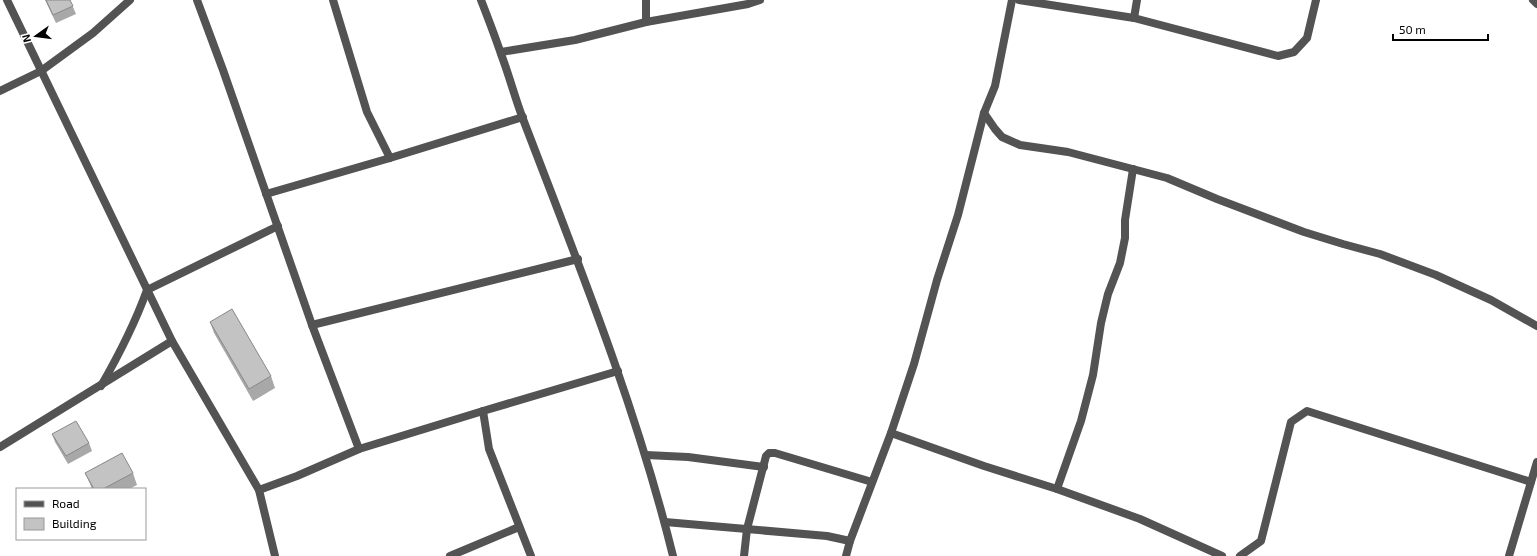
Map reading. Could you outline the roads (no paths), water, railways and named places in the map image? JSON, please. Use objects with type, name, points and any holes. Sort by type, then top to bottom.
[{"type":"street","points":[[7,0],[172,341],[259,490],[275,556]]},
{"type":"street","points":[[0,91],[41,71],[93,33],[130,0]]},
{"type":"street","points":[[197,0],[312,325],[359,449]]},
{"type":"street","points":[[334,0],[367,112],[390,158]]},
{"type":"street","points":[[481,0],[501,52],[523,117],[578,259],[618,371],[646,455],[673,556]]},
{"type":"street","points":[[646,0],[646,22]]},
{"type":"street","points":[[501,52],[575,40],[646,22],[748,4],[760,0]]},
{"type":"street","points":[[846,556],[850,541],[891,433],[914,364],[937,280],[958,215],[984,113],[995,86],[1012,0]]},
{"type":"street","points":[[1019,0],[1134,18],[1278,56],[1294,52],[1307,38],[1316,0]]},
{"type":"street","points":[[1134,18],[1137,0]]},
{"type":"street","points":[[1533,0],[1537,4]]},
{"type":"street","points":[[984,113],[1002,137],[1020,145],[1068,152],[1167,178],[1217,199],[1304,232],[1380,254],[1436,274],[1490,300],[1537,326]]},
{"type":"street","points":[[266,194],[523,117]]},
{"type":"street","points":[[1057,489],[1081,420],[1093,375],[1108,294],[1120,263],[1125,238],[1125,220],[1133,168]]},
{"type":"street","points":[[101,386],[121,352],[137,317],[147,290],[278,226]]},
{"type":"street","points":[[312,325],[578,259]]},
{"type":"street","points":[[0,447],[172,341]]},
{"type":"street","points":[[259,490],[298,476],[359,449],[483,410],[618,371]]},
{"type":"street","points":[[483,410],[489,449],[531,556]]},
{"type":"street","points":[[1240,556],[1261,541],[1291,422],[1307,411],[1531,482]]},
{"type":"street","points":[[891,433],[984,466],[1057,489],[1140,519],[1222,556]]},
{"type":"street","points":[[744,556],[747,529],[766,456],[769,453],[775,453],[872,482]]},
{"type":"street","points":[[646,455],[688,457],[764,467]]},
{"type":"street","points":[[1509,556],[1537,462]]},
{"type":"street","points":[[665,522],[827,536],[850,541]]},
{"type":"street","points":[[450,556],[519,527]]}]
